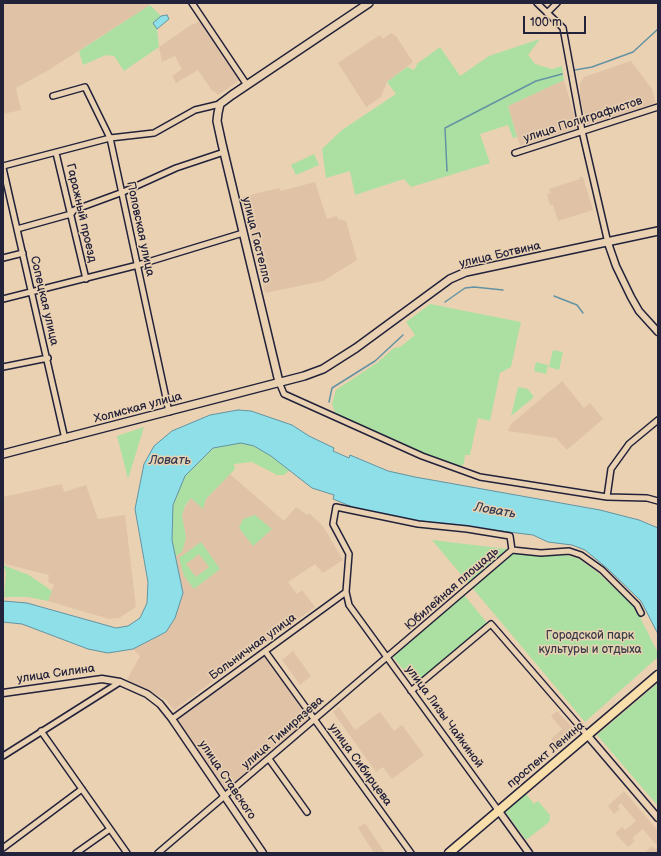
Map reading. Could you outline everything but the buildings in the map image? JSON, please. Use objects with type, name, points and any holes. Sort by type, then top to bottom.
[{"type":"main road","points":[[220,104],[369,3]]},
{"type":"main road","name":"улица Гастелло","points":[[220,104],[217,121],[279,382]]},
{"type":"main road","name":"улица Ботвина","points":[[279,382],[323,369],[356,348],[450,279],[477,270],[658,231]]},
{"type":"main road","name":"Холмская улица","points":[[3,454],[66,439],[279,382]]},
{"type":"main road","name":"проспект Ленина","points":[[449,853],[658,676]]},
{"type":"street","points":[[192,3],[247,85]]},
{"type":"street","points":[[537,3],[563,28],[582,131],[608,243],[616,266],[639,310],[658,332]]},
{"type":"street","points":[[547,13],[557,3]]},
{"type":"street","name":"Половская улица","points":[[53,96],[85,87],[110,138],[123,192],[169,412]]},
{"type":"street","points":[[3,167],[110,138],[154,133],[195,110],[220,104]]},
{"type":"street","name":"улица Полиграфистов","points":[[515,153],[658,107]]},
{"type":"street","points":[[17,229],[71,214],[74,210],[123,192],[176,168],[224,152]]},
{"type":"street","name":"Гаражный проезд","points":[[56,153],[86,279]]},
{"type":"street","name":"Сопецкая улица","points":[[3,167],[66,439]]},
{"type":"street","points":[[3,299],[138,265],[243,233]]},
{"type":"street","points":[[3,258],[23,254]]},
{"type":"street","points":[[3,367],[48,358]]},
{"type":"street","points":[[279,382],[284,394],[422,456],[480,477],[607,497],[647,498],[658,501]]},
{"type":"street","points":[[607,497],[611,469],[629,444],[658,420]]},
{"type":"street","points":[[346,592],[349,554],[333,524],[336,507],[418,524],[467,529],[510,536],[512,550],[541,553],[569,551],[582,555],[602,570],[637,605],[641,613]]},
{"type":"street","name":"Юбилейная площадь","points":[[404,644],[512,550]]},
{"type":"street","name":"Больничная улица","points":[[172,719],[346,592]]},
{"type":"street","name":"улица Лизы Чайкиной","points":[[346,592],[349,605],[529,853]]},
{"type":"street","points":[[411,691],[491,624],[658,818]]},
{"type":"street","name":"улица Тимирязева","points":[[158,853],[404,644]]},
{"type":"street","name":"улица Сибирцева","points":[[265,651],[411,853]]},
{"type":"street","name":"улица Силина","points":[[3,693],[102,679],[120,682],[147,694],[160,704],[172,719]]},
{"type":"street","points":[[3,756],[120,682]]},
{"type":"street","name":"улица Ставского","points":[[172,719],[263,853]]},
{"type":"street","points":[[41,731],[127,853]]},
{"type":"street","points":[[269,759],[307,812]]},
{"type":"street","points":[[3,848],[82,789]]},
{"type":"street","points":[[76,853],[110,829]]},
{"type":"shaded area","points":[[3,3],[149,3],[150,5],[47,71],[16,88],[21,110],[3,114]]},
{"type":"shaded area","points":[[201,21],[240,80],[218,95],[214,91],[213,92],[198,70],[176,83],[172,76],[182,69],[175,56],[162,62],[159,47],[191,25]]},
{"type":"shaded area","points":[[391,33],[396,36],[413,62],[387,82],[381,97],[366,107],[338,63],[380,35],[383,39]]},
{"type":"shaded area","points":[[631,61],[652,89],[656,104],[587,125],[580,97],[580,83],[584,77]]},
{"type":"shaded area","points":[[564,80],[578,128],[520,146],[508,106]]},
{"type":"shaded area","points":[[579,177],[583,177],[593,210],[558,221],[553,205],[550,205],[549,203],[547,194],[551,193],[549,189],[580,179]]},
{"type":"shaded area","points":[[315,182],[327,219],[337,216],[338,219],[346,221],[357,260],[323,281],[265,293],[242,197],[279,188],[281,191]]},
{"type":"shaded area","points":[[562,381],[584,408],[590,403],[603,419],[567,450],[556,438],[508,431],[511,424]]},
{"type":"shaded area","points":[[230,474],[284,521],[296,507],[307,515],[309,513],[323,526],[343,560],[323,573],[315,564],[288,582],[297,594],[302,590],[315,607],[174,710],[166,700],[127,680],[140,656],[133,649],[166,633],[182,593],[175,557],[186,538],[182,515],[184,509],[191,498],[203,508],[206,499]]},
{"type":"shaded area","points":[[62,484],[64,492],[86,485],[98,519],[125,515],[136,607],[119,618],[109,619],[48,601],[54,585],[48,582],[49,575],[5,564],[3,558],[3,497]]},
{"type":"shaded area","points":[[293,651],[311,676],[300,685],[282,660]]},
{"type":"shaded area","points":[[265,653],[312,719],[225,794],[174,719]]},
{"type":"shaded area","points":[[339,707],[355,730],[380,712],[394,731],[402,725],[424,755],[392,779],[383,767],[376,772],[333,712]]},
{"type":"shaded area","points":[[557,711],[575,730],[557,745],[551,739],[562,729],[551,716]]},
{"type":"shaded area","points":[[624,791],[658,831],[658,847],[643,829],[632,838],[635,841],[628,847],[615,833],[622,827],[625,830],[636,821],[621,803],[618,806],[620,809],[614,814],[608,806]]},
{"type":"shaded area","points":[[365,823],[385,853],[374,853],[358,828]]},
{"type":"shaded area","points":[[652,846],[655,849],[658,847],[658,853],[644,853]]},
{"type":"green space","points":[[150,5],[161,16],[153,23],[157,29],[159,47],[124,71],[114,56],[106,55],[83,65],[79,51]]},
{"type":"green space","points":[[540,39],[528,55],[535,64],[552,69],[562,66],[564,80],[508,106],[517,137],[513,138],[508,125],[480,134],[490,163],[411,187],[404,179],[355,195],[350,171],[326,178],[322,149],[342,130],[396,94],[387,82],[407,67],[414,70],[418,63],[440,47],[460,76],[489,56]]},
{"type":"green space","points":[[314,154],[319,165],[296,175],[291,165]]},
{"type":"green space","points":[[430,304],[521,322],[511,367],[500,373],[490,421],[478,418],[470,455],[465,455],[464,463],[461,467],[424,454],[353,422],[335,412],[332,404],[336,390],[377,363],[394,348],[400,347],[415,335],[406,322]]},
{"type":"green space","points":[[553,350],[563,352],[559,370],[549,367]]},
{"type":"green space","points":[[536,362],[548,365],[546,374],[534,371]]},
{"type":"green space","points":[[518,387],[528,389],[534,397],[511,416]]},
{"type":"green space","points":[[144,427],[128,479],[117,436]]},
{"type":"green space","points":[[231,443],[241,443],[254,446],[290,470],[284,475],[277,475],[252,462],[234,464],[235,469],[206,499],[203,509],[191,498],[185,506],[182,515],[186,538],[182,552],[175,557],[172,540],[173,505],[185,476],[213,448]]},
{"type":"green space","points":[[255,515],[272,529],[253,546],[239,528],[243,519]]},
{"type":"green space","name":"Городской парк культуры и отдыха","points":[[432,540],[507,549],[513,553],[541,556],[566,555],[579,559],[597,572],[635,607],[658,653],[658,657],[585,722]]},
{"type":"green space","points":[[201,542],[220,569],[194,589],[184,576],[179,558]],"holes":[[[199,554],[209,567],[196,577],[186,564]]]},
{"type":"green space","points":[[3,565],[29,575],[52,591],[48,601],[28,597],[4,597],[6,572]]},
{"type":"green space","points":[[464,595],[488,624],[416,685],[393,657]]},
{"type":"green space","points":[[658,683],[658,806],[597,735]]},
{"type":"green space","points":[[525,793],[534,804],[538,801],[550,815],[549,822],[526,840],[504,810]]},
{"type":"water","points":[[167,15],[169,19],[157,29],[153,23],[161,16]]},
{"type":"water","name":"Ловать","points":[[238,410],[251,411],[292,425],[309,436],[334,448],[333,451],[349,458],[350,455],[388,471],[600,510],[639,520],[658,528],[658,634],[641,601],[608,569],[585,550],[572,545],[548,542],[533,535],[413,520],[355,508],[333,499],[334,495],[312,488],[271,456],[254,446],[241,443],[213,448],[185,476],[173,505],[172,540],[183,593],[175,618],[166,632],[133,649],[108,653],[88,649],[22,624],[3,622],[3,601],[27,603],[116,628],[128,626],[140,618],[147,603],[148,582],[135,509],[144,464],[154,446],[172,431],[210,415]]},
{"type":"waterway","points":[[575,70],[592,67],[633,52],[658,29]]},
{"type":"waterway","points":[[447,171],[445,128],[536,81],[562,74]]},
{"type":"waterway","points":[[445,302],[465,288],[474,287],[503,290]]},
{"type":"waterway","points":[[554,296],[577,305],[583,313]]},
{"type":"waterway","points":[[329,402],[332,388],[375,361],[403,335]]}]
